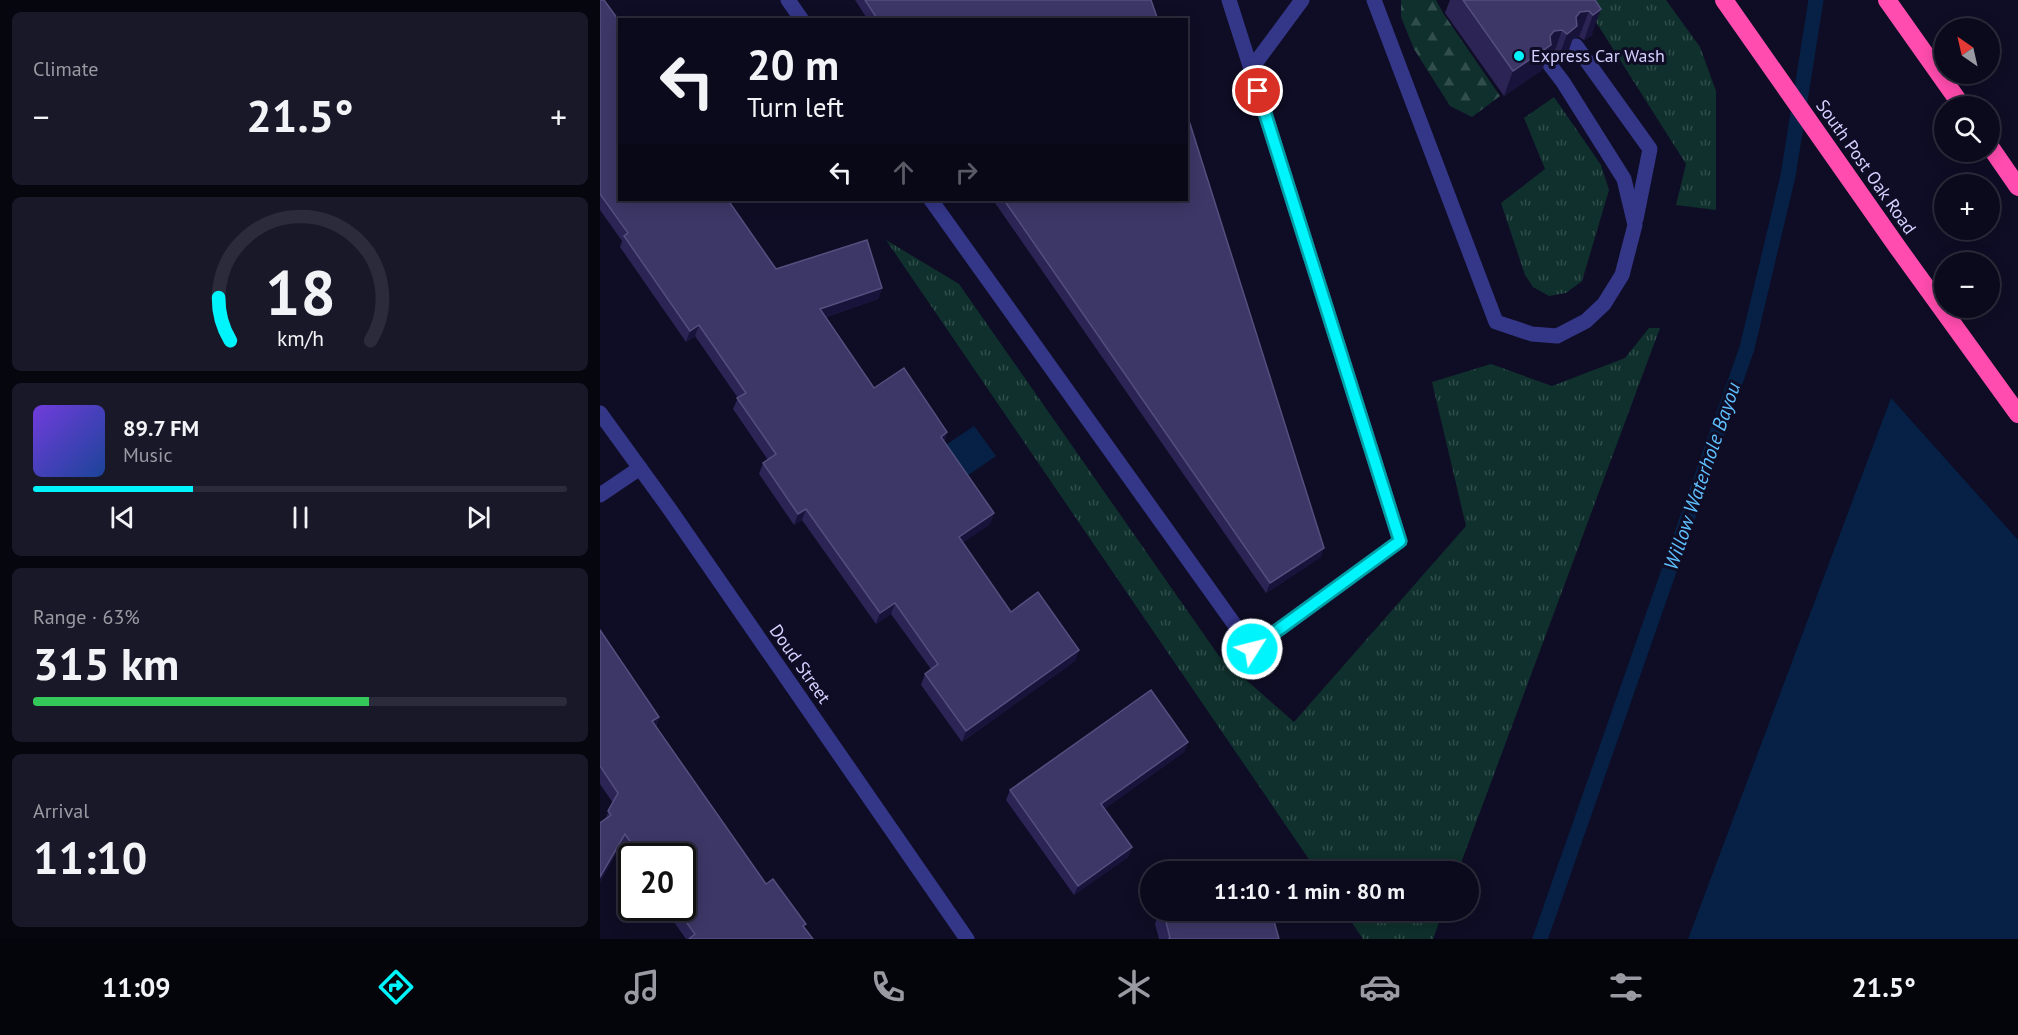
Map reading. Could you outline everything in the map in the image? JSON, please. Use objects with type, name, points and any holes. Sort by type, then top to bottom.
[{"type":"highway","name":"South Post Oak Road","points":[[1724,0],[2018,414]]},
{"type":"highway","points":[[1887,0],[1955,96]]},
{"type":"highway","points":[[2000,161],[2018,187]]},
{"type":"highway","points":[[1982,363],[2018,394]]},
{"type":"street","points":[[788,0],[801,18]]},
{"type":"street","points":[[932,201],[1252,649],[1400,541],[1229,0]]},
{"type":"street","points":[[1251,69],[1302,0]]},
{"type":"street","points":[[1374,0],[1496,322],[1532,334],[1557,336],[1586,321],[1604,304],[1622,275],[1635,225],[1650,149],[1576,46]]},
{"type":"street","points":[[1550,65],[1624,178],[1635,225]]},
{"type":"street","name":"Doud Street","points":[[600,412],[967,939]]},
{"type":"street","points":[[600,495],[640,468]]},
{"type":"green space","points":[[1401,0],[1436,0],[1500,96],[1472,117],[1450,106],[1414,49],[1401,17]]},
{"type":"green space","points":[[1582,0],[1666,0],[1700,47],[1716,91],[1716,210],[1676,205],[1686,164]]},
{"type":"green space","points":[[1554,97],[1601,165],[1609,190],[1582,281],[1566,293],[1549,296],[1533,287],[1525,275],[1501,203],[1545,169],[1524,118]]},
{"type":"green space","points":[[886,240],[959,284],[1219,656],[1294,722],[1466,526],[1432,382],[1491,364],[1552,386],[1625,358],[1649,328],[1660,328],[1462,861],[1310,861]]},
{"type":"green space","points":[[1351,921],[1439,921],[1433,939],[1363,939]]},
{"type":"water","points":[[1891,398],[2018,540],[2018,939],[1688,939]]},
{"type":"water","points":[[974,426],[996,456],[938,496],[916,465]]},
{"type":"building","points":[[600,0],[604,0],[618,19],[618,201],[729,201],[776,269],[867,240],[882,288],[820,309],[874,388],[904,368],[947,432],[941,437],[994,513],[959,537],[1011,612],[1038,592],[1079,650],[966,731],[925,674],[938,664],[895,603],[880,613],[806,509],[798,514],[763,463],[776,454],[737,398],[746,393],[699,325],[690,331],[624,236],[628,233],[600,194]]},
{"type":"building","points":[[865,0],[1151,0],[1157,18],[877,18]]},
{"type":"building","points":[[1463,0],[1595,0],[1601,9],[1593,15],[1589,11],[1580,12],[1576,17],[1577,26],[1567,34],[1562,30],[1554,31],[1550,36],[1551,45],[1513,71]]},
{"type":"building","points":[[1188,117],[1324,548],[1270,583],[1005,201],[1188,201]]},
{"type":"building","points":[[600,630],[659,717],[652,721],[766,884],[773,879],[806,924],[803,926],[813,939],[689,939],[695,934],[686,921],[696,921],[696,843],[631,843],[625,834],[600,877],[600,823],[611,815],[608,811],[618,793],[600,766]]},
{"type":"building","points":[[1151,690],[1188,742],[1101,804],[1132,847],[1078,886],[1010,790]]},
{"type":"building","points":[[1166,921],[1274,921],[1279,939],[1168,939],[1170,938]]},
{"type":"waterway","name":"Willow Waterhole Bayou","points":[[1540,939],[1747,348],[1788,176],[1816,0]]},
{"type":"place","name":"Express Car Wash","points":[[1519,56]]},
{"type":"route","points":[[1252,649],[1400,541],[1258,91]]}]
